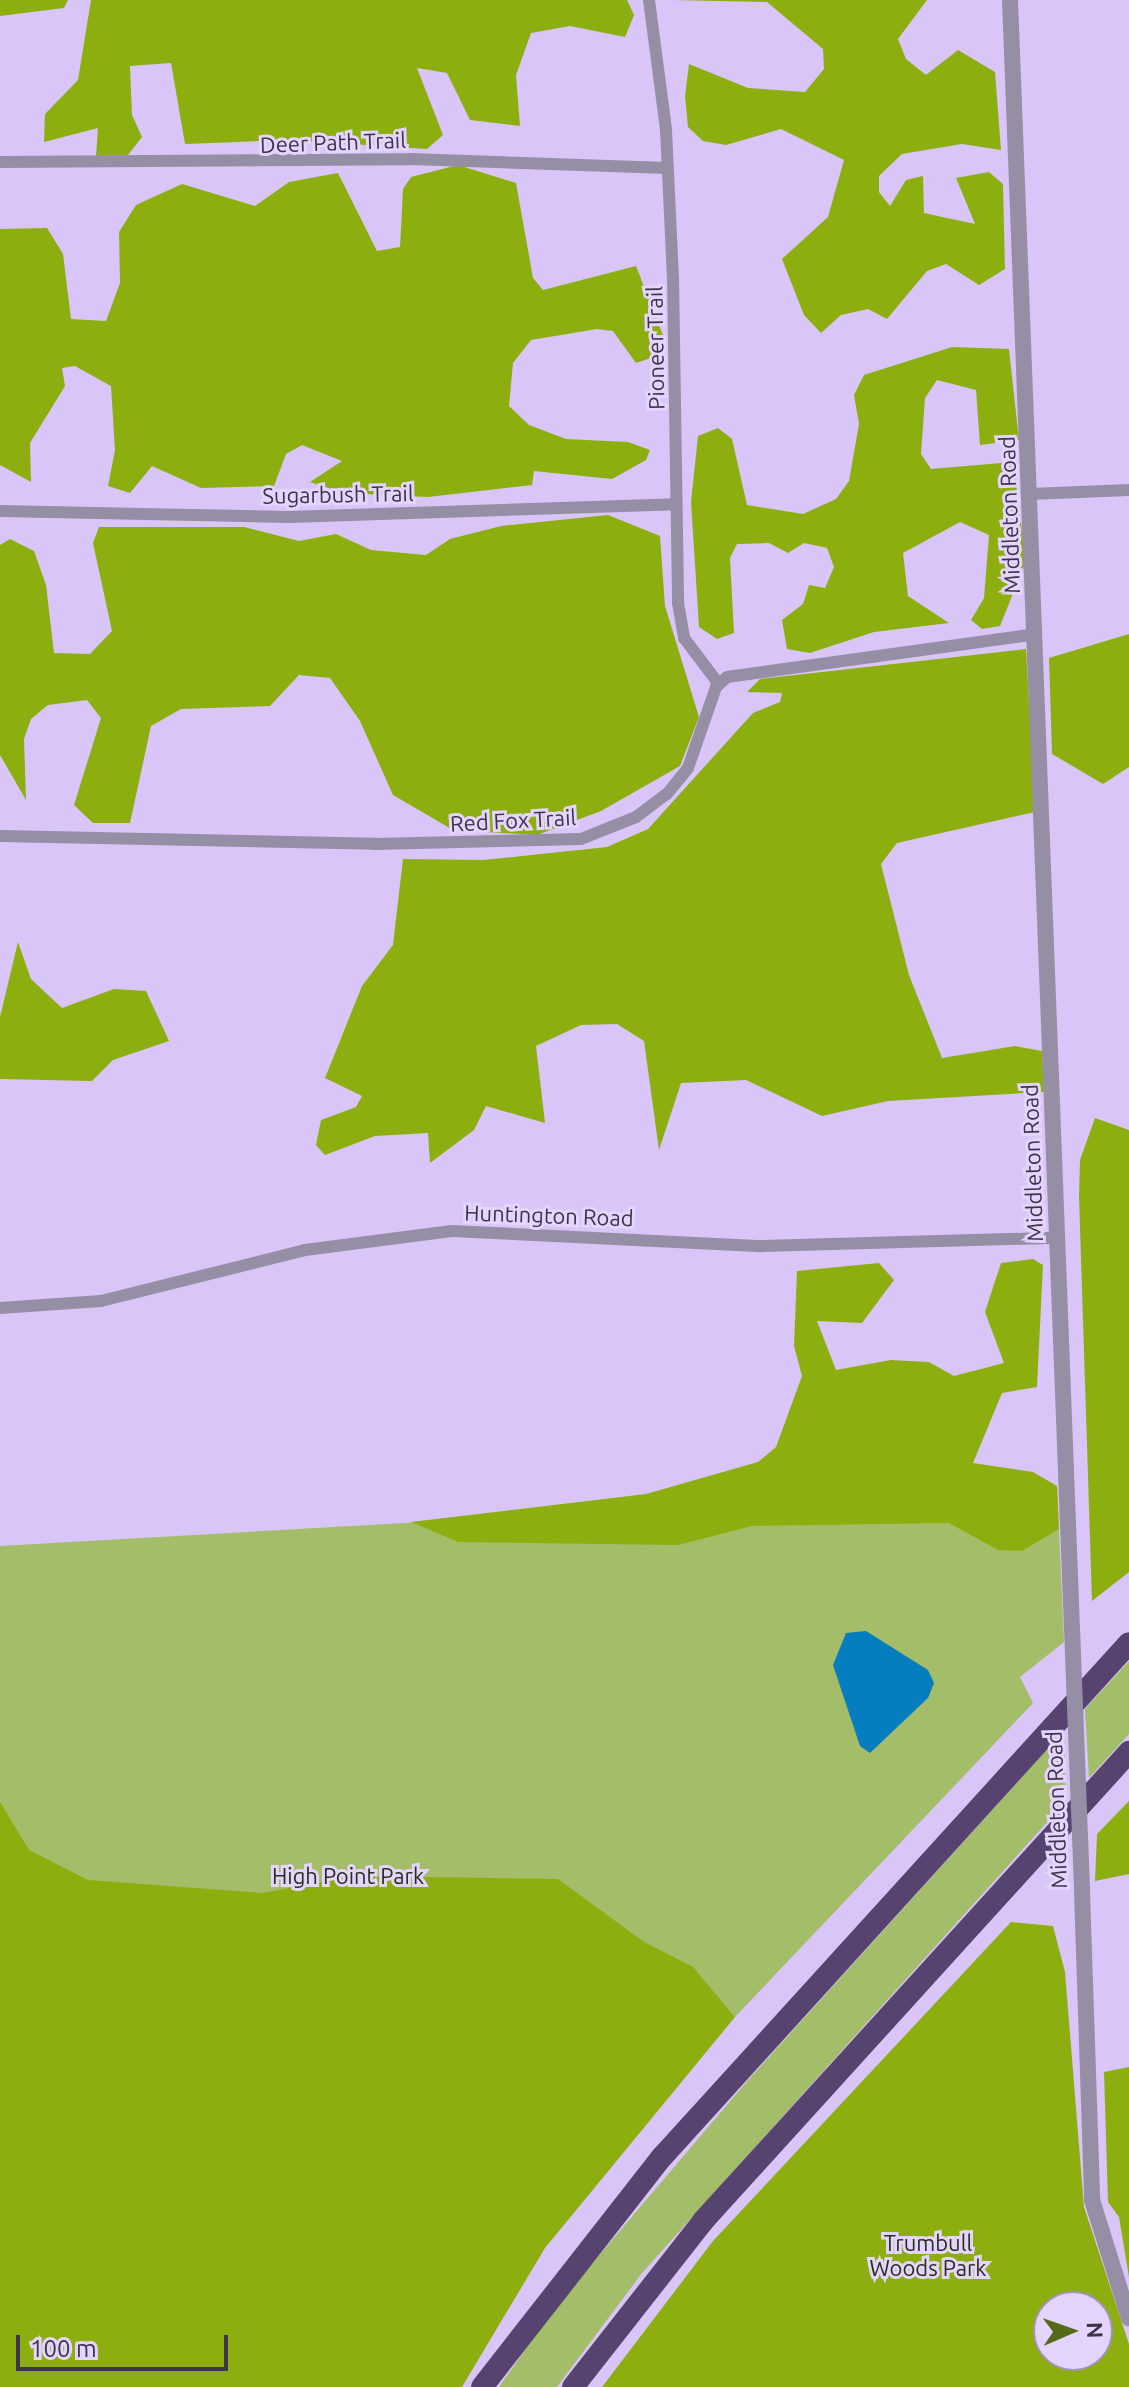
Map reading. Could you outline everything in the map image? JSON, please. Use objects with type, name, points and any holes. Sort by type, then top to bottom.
[{"type":"highway","points":[[482,2387],[662,2157],[1129,1643]]},
{"type":"highway","points":[[573,2387],[703,2221],[1129,1752]]},
{"type":"street","name":"Pioneer Trail","points":[[649,0],[667,168],[676,504],[684,638],[718,683]]},
{"type":"street","name":"Middleton Road","points":[[1010,0],[1092,2200],[1129,2318]]},
{"type":"street","name":"Deer Path Trail","points":[[0,162],[411,159],[667,168]]},
{"type":"street","points":[[1030,494],[1129,490]]},
{"type":"street","name":"Sugarbush Trail","points":[[0,511],[289,517],[676,504]]},
{"type":"street","points":[[718,683],[789,664],[1035,634]]},
{"type":"street","name":"Red Fox Trail","points":[[0,836],[375,844],[581,839],[636,817],[667,794],[698,747],[718,683]]},
{"type":"street","name":"Huntington Road","points":[[0,1308],[101,1301],[305,1250],[452,1231],[762,1246],[1057,1238]]},
{"type":"green space","points":[[0,0],[68,0],[64,8],[0,16]]},
{"type":"green space","points":[[91,0],[627,0],[634,15],[625,37],[570,26],[531,33],[516,75],[520,126],[470,120],[447,73],[417,68],[443,135],[427,149],[289,140],[185,144],[171,63],[130,66],[132,115],[142,137],[128,155],[96,156],[98,128],[44,142],[45,114],[78,80]]},
{"type":"green space","points":[[673,0],[927,0],[898,39],[906,59],[926,75],[958,50],[995,72],[1001,150],[962,144],[902,154],[879,176],[879,192],[890,206],[906,180],[923,176],[924,213],[975,224],[956,178],[989,172],[1003,184],[1005,269],[979,285],[946,264],[927,271],[887,319],[868,309],[841,315],[821,333],[804,315],[782,259],[828,217],[844,160],[781,129],[726,145],[703,141],[688,127],[685,96],[689,64],[748,88],[805,92],[824,69],[823,49],[767,2]]},
{"type":"green space","points":[[458,165],[516,183],[533,278],[543,290],[636,266],[664,338],[660,355],[636,363],[613,331],[597,329],[531,340],[513,363],[509,406],[529,425],[566,439],[628,442],[650,450],[646,460],[612,479],[534,471],[532,485],[428,497],[344,493],[310,482],[342,461],[302,445],[286,454],[274,486],[201,488],[152,466],[130,493],[108,486],[115,450],[111,386],[75,366],[62,368],[65,386],[30,443],[31,482],[0,465],[0,229],[47,228],[63,254],[71,319],[106,321],[120,283],[119,232],[136,205],[182,184],[255,206],[289,182],[338,173],[377,251],[400,247],[403,189],[411,177]]},
{"type":"green space","points":[[952,347],[1009,349],[1019,440],[980,445],[976,390],[937,380],[925,398],[921,454],[931,469],[1013,462],[1026,561],[1000,626],[982,629],[971,620],[984,598],[989,535],[960,522],[903,553],[908,596],[949,623],[874,632],[810,653],[787,649],[782,620],[803,604],[809,585],[825,588],[834,567],[827,548],[804,543],[788,553],[769,543],[737,544],[730,558],[734,633],[717,639],[699,627],[691,502],[698,436],[718,428],[732,439],[747,505],[803,514],[836,499],[849,481],[859,424],[854,395],[864,375]]},
{"type":"green space","points":[[608,515],[660,536],[665,606],[699,717],[680,766],[601,811],[537,835],[453,830],[393,795],[360,721],[330,678],[299,675],[270,706],[181,709],[151,726],[130,823],[93,823],[74,805],[101,718],[87,700],[48,705],[31,719],[24,739],[26,800],[0,755],[0,545],[10,539],[34,551],[46,585],[54,653],[90,654],[112,631],[93,543],[99,527],[244,527],[299,541],[336,534],[371,550],[426,555],[450,539],[501,526]]},
{"type":"green space","points":[[1129,634],[1129,767],[1103,784],[1052,754],[1049,658]]},
{"type":"green space","points":[[1026,649],[1035,812],[897,843],[881,864],[909,975],[942,1058],[1015,1046],[1042,1051],[1044,1092],[888,1101],[822,1116],[746,1080],[681,1083],[659,1150],[644,1041],[617,1024],[581,1025],[536,1046],[545,1123],[486,1106],[474,1130],[430,1163],[428,1133],[375,1136],[325,1155],[316,1145],[321,1120],[356,1107],[362,1096],[325,1078],[362,986],[393,945],[403,859],[483,860],[607,847],[648,829],[753,713],[780,702],[782,693],[747,692],[760,679]]},
{"type":"green space","points":[[18,942],[31,979],[62,1008],[114,989],[146,991],[169,1041],[113,1060],[92,1081],[0,1079],[0,1017]]},
{"type":"green space","points":[[1095,1118],[1129,1130],[1129,1572],[1092,1601],[1079,1196],[1080,1160]]},
{"type":"green space","points":[[1033,1259],[1043,1265],[1037,1387],[1002,1393],[973,1463],[1033,1472],[1057,1486],[1059,1529],[1022,1551],[998,1550],[949,1523],[752,1526],[678,1545],[458,1542],[411,1522],[646,1494],[758,1462],[776,1447],[802,1376],[794,1346],[797,1271],[879,1263],[894,1280],[862,1323],[817,1321],[836,1370],[891,1360],[929,1362],[954,1376],[1004,1363],[985,1312],[1001,1263]]},
{"type":"green space","name":"High Point Park","points":[[1057,1486],[1064,1642],[1020,1677],[1033,1703],[735,2017],[712,1990],[0,2253],[0,1546]]},
{"type":"green space","points":[[1129,1661],[1129,1734],[1089,1778],[1085,1709]]},
{"type":"green space","points":[[1064,1731],[1066,1801],[642,2273],[557,2387],[499,2387],[556,2306],[749,2079]]},
{"type":"green space","points":[[1129,1801],[1129,1874],[1095,1881],[1097,1834]]},
{"type":"green space","points":[[0,1802],[29,1850],[88,1880],[263,1893],[350,1876],[558,1879],[644,1942],[693,1967],[735,2017],[545,2248],[462,2387],[0,2387]]},
{"type":"green space","name":"Trumbull Woods Park","points":[[1011,1922],[1053,1926],[1065,1972],[1084,2207],[1112,2291],[1033,2291],[1033,2371],[1113,2371],[1113,2295],[1129,2344],[1129,2387],[602,2387],[713,2241]]},
{"type":"green space","points":[[1129,2067],[1129,2277],[1119,2217],[1108,2202],[1104,2072]]},
{"type":"water","points":[[866,1631],[928,1670],[934,1683],[928,1698],[870,1753],[860,1746],[833,1665],[846,1633]]}]
